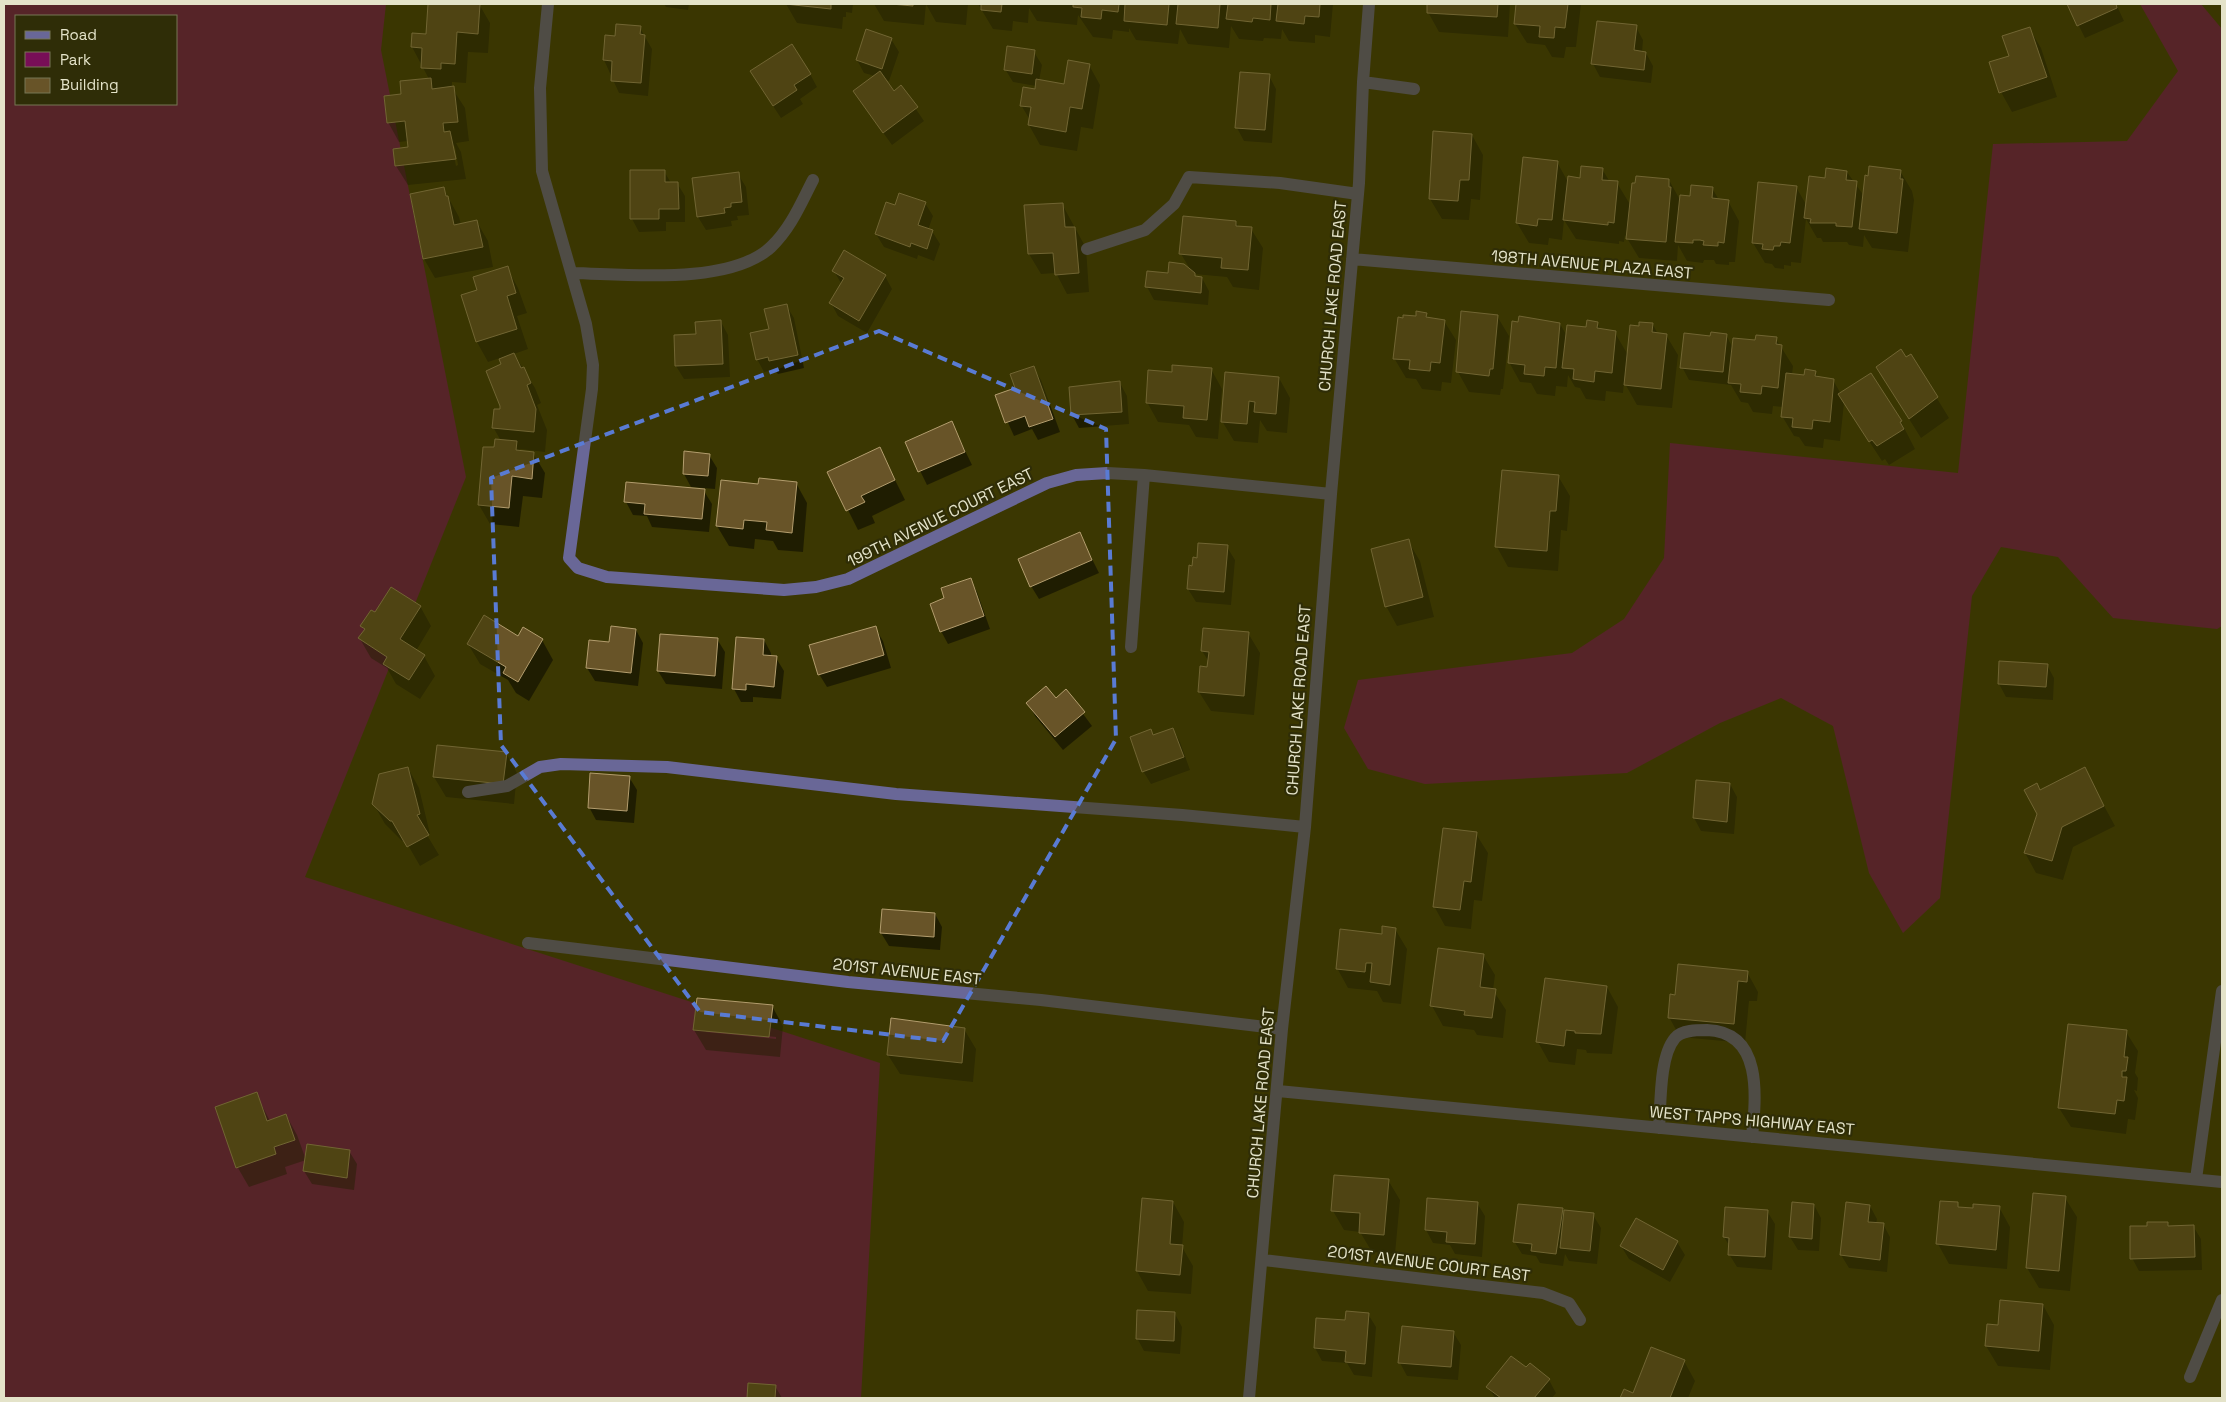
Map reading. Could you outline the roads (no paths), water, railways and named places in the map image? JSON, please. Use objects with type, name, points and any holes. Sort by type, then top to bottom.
[{"type":"street","points":[[548,4],[540,88],[542,170],[572,274],[676,275],[730,269],[751,261],[770,248],[789,227],[813,180]]},
{"type":"street","name":"CHURCH LAKE ROAD EAST","points":[[1249,1398],[1263,1260],[1282,1029],[1305,827],[1331,494],[1358,194],[1369,4]]},
{"type":"street","points":[[1363,82],[1414,89]]},
{"type":"street","points":[[1087,250],[1145,230],[1174,204],[1190,177],[1280,183],[1358,194]]},
{"type":"street","name":"198TH AVENUE PLAZA EAST","points":[[1352,259],[1829,300]]},
{"type":"street","name":"199TH AVENUE COURT EAST","points":[[572,274],[586,324],[592,381],[568,558],[578,568],[607,577],[784,590],[816,587],[848,579],[1047,483],[1090,473],[1144,475],[1331,494]]},
{"type":"street","points":[[1131,647],[1144,475]]},
{"type":"street","points":[[468,792],[507,786],[540,766],[561,764],[667,767],[896,794],[1182,814],[1305,827]]},
{"type":"street","name":"201ST AVENUE EAST","points":[[528,943],[848,982],[1041,1000],[1282,1029]]},
{"type":"street","points":[[2196,1179],[2222,991]]},
{"type":"street","points":[[1659,1128],[1665,1060],[1675,1038],[1692,1030],[1720,1031],[1742,1044],[1752,1068],[1756,1101],[1752,1137]]},
{"type":"street","name":"WEST TAPPS HIGHWAY EAST","points":[[1278,1092],[2222,1182]]},
{"type":"street","name":"201ST AVENUE COURT EAST","points":[[1263,1260],[1543,1293],[1569,1303],[1580,1320]]},
{"type":"street","points":[[2190,1377],[2222,1300]]}]
